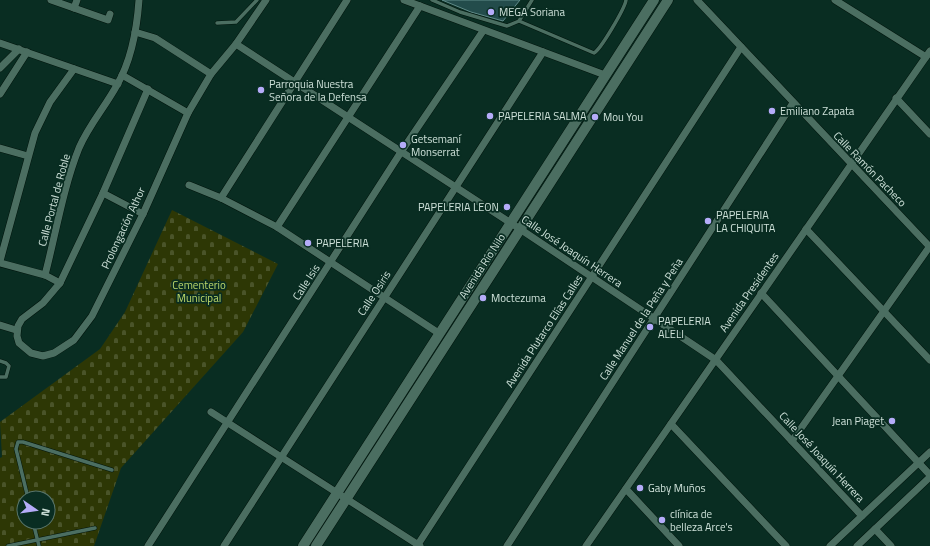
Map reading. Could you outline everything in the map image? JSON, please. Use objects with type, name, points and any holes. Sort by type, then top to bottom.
[{"type":"main road","name":"Avenida Río Nilo","points":[[316,546],[516,226],[605,75],[654,0]]},
{"type":"main road","name":"Avenida Río Nilo","points":[[303,546],[440,334],[516,226],[668,0]]},
{"type":"street","points":[[51,0],[108,20],[110,14]]},
{"type":"street","points":[[74,8],[77,0]]},
{"type":"street","name":"Calle Portal de Roble","points":[[45,275],[79,149],[93,120],[118,84],[122,75],[135,32],[139,0]]},
{"type":"street","name":"Prolongación Athor","points":[[16,330],[23,348],[38,356],[46,356],[54,353],[74,340],[99,305],[143,214],[188,113],[211,74],[236,44],[266,0]]},
{"type":"street","points":[[221,198],[347,0]]},
{"type":"street","points":[[404,0],[483,31],[605,75]]},
{"type":"street","name":"Calle Ramón Pacheco","points":[[697,0],[850,164],[930,247]]},
{"type":"street","points":[[835,0],[928,54]]},
{"type":"street","points":[[277,227],[420,6]]},
{"type":"street","name":"Calle Isis","points":[[148,546],[401,152],[483,31]]},
{"type":"street","points":[[135,32],[155,38],[211,74]]},
{"type":"street","points":[[0,42],[118,84]]},
{"type":"street","name":"Calle José Joaquín Herrera","points":[[236,44],[516,226],[716,360],[862,516]]},
{"type":"street","name":"Avenida Plutarco Elías Calles","points":[[418,546],[741,47]]},
{"type":"street","points":[[0,68],[19,49]]},
{"type":"street","points":[[0,94],[27,52]]},
{"type":"street","name":"Calle Osiris","points":[[224,546],[283,457],[543,52]]},
{"type":"street","name":"Avenida Presidentes","points":[[586,546],[850,164],[928,54]]},
{"type":"street","points":[[60,283],[45,275],[0,262],[35,133],[46,109],[74,69]]},
{"type":"street","points":[[122,75],[188,113]]},
{"type":"street","points":[[0,325],[16,330],[22,320],[43,303],[60,283],[103,194],[148,89]]},
{"type":"street","points":[[896,98],[930,134]]},
{"type":"street","name":"Calle Manuel de la Peña y Peña","points":[[507,546],[793,103]]},
{"type":"street","points":[[0,148],[28,156]]},
{"type":"street","points":[[189,185],[221,198],[277,227],[440,334]]},
{"type":"street","points":[[103,194],[143,214]]},
{"type":"street","points":[[806,228],[930,360]]},
{"type":"street","points":[[792,441],[930,247]]},
{"type":"street","points":[[761,293],[930,476],[857,546]]},
{"type":"street","points":[[211,412],[338,492],[418,546]]},
{"type":"street","points":[[671,424],[786,546]]},
{"type":"street","points":[[830,546],[930,452]]},
{"type":"street","points":[[626,489],[679,546]]},
{"type":"street","points":[[875,529],[891,546]]},
{"type":"lane","points":[[217,23],[236,22],[257,0]]},
{"type":"lane","points":[[432,0],[460,12],[507,26],[519,21],[532,0]]},
{"type":"lane","points":[[519,21],[596,52],[626,0]]},
{"type":"lane","points":[[0,361],[9,366],[6,377],[0,377]]},
{"type":"lane","points":[[26,490],[16,449],[18,442],[112,470]]},
{"type":"lane","points":[[8,546],[94,528]]},
{"type":"lane","points":[[35,530],[39,546]]},
{"type":"green space","name":"Cementerio Municipal","points":[[172,210],[278,264],[243,332],[121,468],[94,546],[0,546],[0,458],[2,457],[0,422],[100,349],[125,312]]},
{"type":"building","name":"MEGA Soriana","points":[[442,0],[520,0],[503,21],[471,12]]},
{"type":"place","name":"MEGA Soriana","points":[[491,12]]},
{"type":"place","name":"Parroquia Nuestra Señora de la Defensa","points":[[261,90]]},
{"type":"place","name":"Emiliano Zapata","points":[[772,111]]},
{"type":"place","name":"PAPELERIA SALMA","points":[[490,116]]},
{"type":"place","name":"Mou You","points":[[595,117]]},
{"type":"place","name":"Getsemaní Monserrat","points":[[403,145]]},
{"type":"place","name":"PAPELERIA LEON","points":[[507,207]]},
{"type":"place","name":"PAPELERIA LA CHIQUITA","points":[[708,221]]},
{"type":"place","name":"PAPELERIA","points":[[308,243]]},
{"type":"place","name":"Moctezuma","points":[[483,298]]},
{"type":"place","name":"PAPELERIA ALELI","points":[[650,327]]},
{"type":"place","name":"Jean Piaget","points":[[892,421]]},
{"type":"place","name":"Gaby Muños","points":[[640,488]]},
{"type":"place","name":"clínica de belleza Arce's","points":[[662,520]]}]
